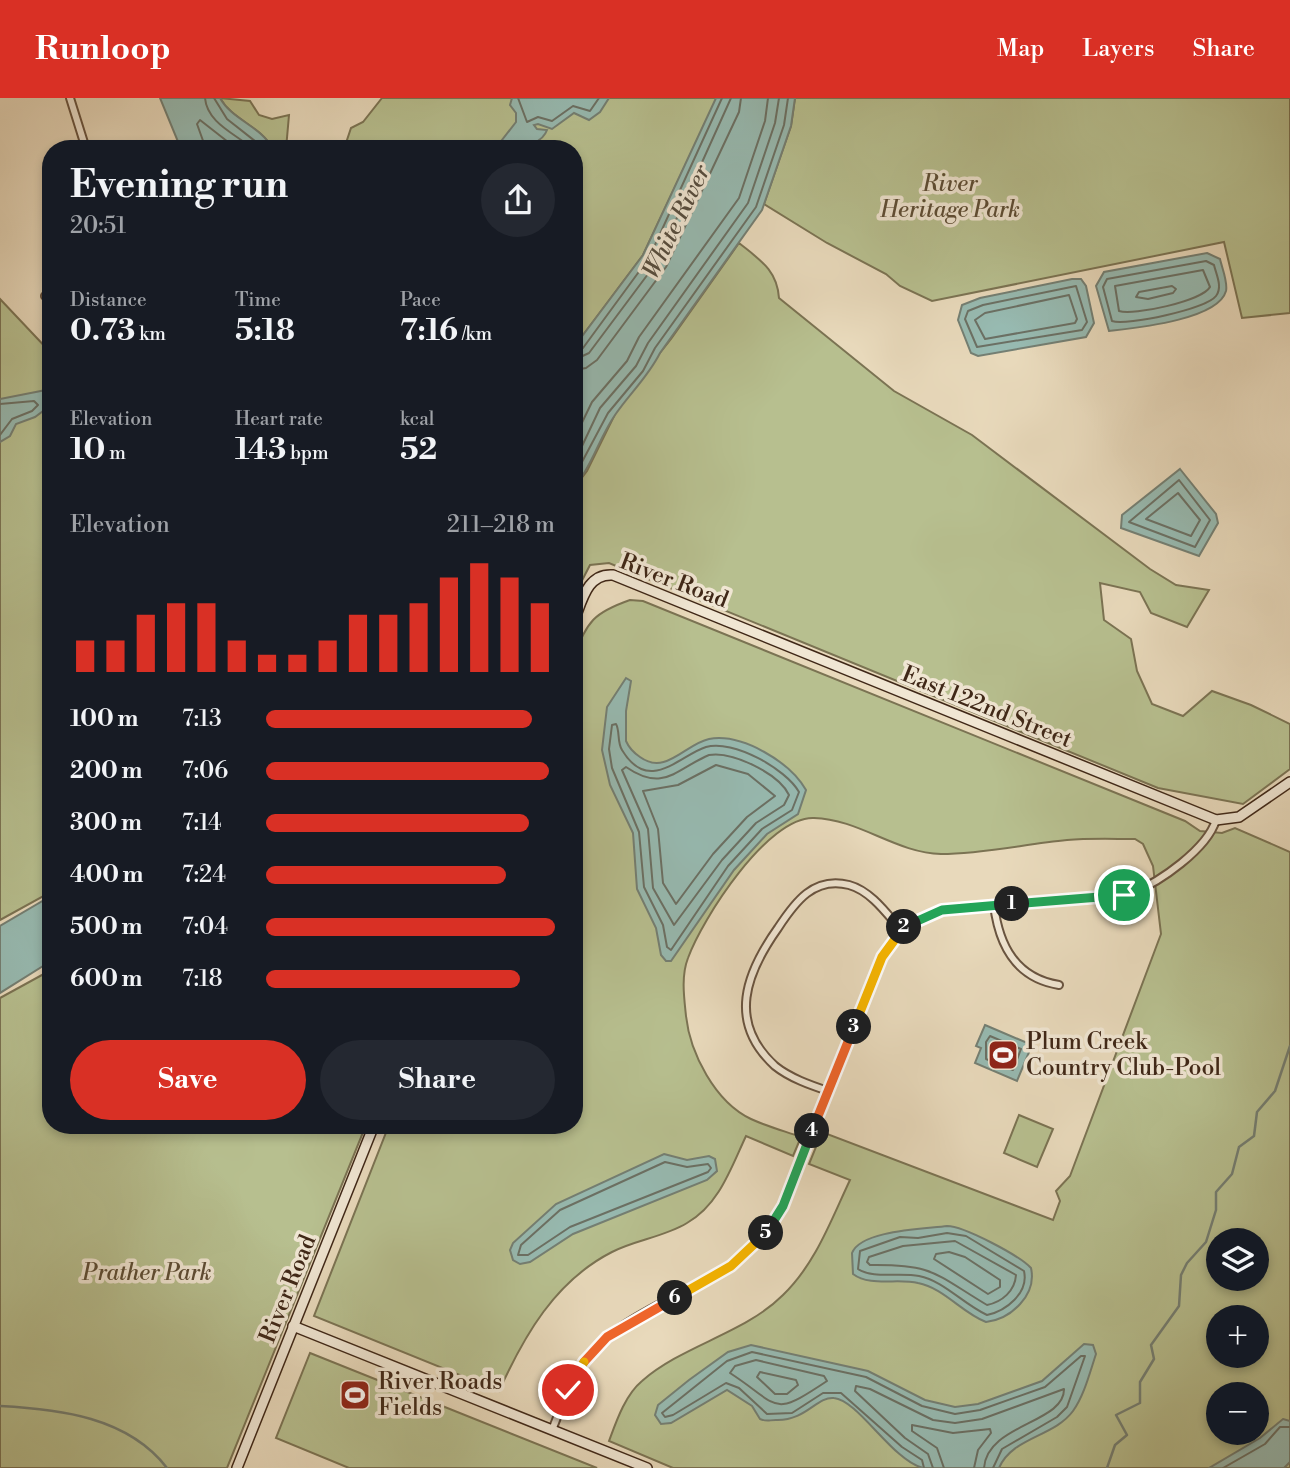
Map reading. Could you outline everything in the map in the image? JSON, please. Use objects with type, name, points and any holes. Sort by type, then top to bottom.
[{"type":"street","points":[[69,98],[83,140]]},
{"type":"street","name":"River Road","points":[[583,600],[590,584],[599,576],[609,574],[744,629]]},
{"type":"street","name":"East 122nd Street","points":[[744,629],[1216,820]]},
{"type":"street","points":[[552,1430],[573,1378],[599,1344],[731,1266],[760,1241],[783,1206],[882,957],[901,930],[921,917],[942,910],[1112,896],[1141,889],[1205,843],[1216,820],[1239,817],[1290,782]]},
{"type":"street","points":[[828,1091],[779,1069],[758,1044],[746,1007],[753,966],[798,899],[818,886],[842,884],[862,890],[901,930]]},
{"type":"street","points":[[994,905],[1000,935],[1019,966],[1033,979],[1059,985]]},
{"type":"street","name":"River Road","points":[[237,1468],[370,1134]]},
{"type":"street","points":[[293,1326],[647,1468]]},
{"type":"green space","points":[[220,98],[250,101],[259,115],[272,119],[289,115],[287,140],[267,140],[225,106]]},
{"type":"green space","points":[[382,98],[717,98],[643,255],[583,335],[583,140],[347,140],[351,128],[363,122]]},
{"type":"green space","name":"River Heritage Park","points":[[795,98],[1290,98],[1290,313],[1242,318],[1224,242],[932,301],[900,286],[886,274],[827,243],[764,204],[791,126]]},
{"type":"green space","points":[[739,243],[771,273],[779,298],[894,391],[972,435],[1150,569],[1176,585],[1209,590],[1187,627],[1151,613],[1140,592],[1100,583],[1104,620],[1131,639],[1137,671],[1152,704],[1183,716],[1212,691],[1251,705],[1290,724],[1290,769],[1243,804],[1158,788],[609,563],[590,565],[583,579],[583,476],[621,402],[671,339]]},
{"type":"green space","points":[[0,299],[42,343],[42,897],[0,920]]},
{"type":"green space","points":[[630,600],[643,601],[1185,821],[1200,831],[1222,833],[1235,828],[1290,852],[1290,1468],[673,1468],[609,1441],[626,1401],[642,1381],[676,1358],[750,1320],[783,1295],[805,1269],[850,1180],[809,1164],[822,1132],[1053,1220],[1060,1201],[1056,1191],[1070,1176],[1161,934],[1153,866],[1143,844],[1135,839],[1067,840],[941,854],[908,848],[831,820],[814,818],[796,822],[758,851],[739,873],[707,919],[684,972],[688,1030],[706,1075],[726,1101],[738,1111],[757,1122],[801,1137],[793,1156],[746,1136],[723,1185],[698,1215],[669,1232],[612,1252],[574,1278],[558,1294],[531,1330],[499,1391],[314,1316],[385,1134],[583,1134],[583,634],[600,614]]},
{"type":"green space","name":"Prather Park","points":[[42,975],[42,1134],[362,1134],[227,1468],[0,1468],[0,998]]},
{"type":"green space","points":[[1019,1115],[1053,1129],[1037,1167],[1004,1153]]},
{"type":"green space","name":"River Roads Fields","points":[[310,1353],[597,1468],[349,1468],[276,1438]]},
{"type":"water","points":[[160,98],[220,98],[225,106],[267,140],[177,140]]},
{"type":"water","points":[[512,98],[609,98],[600,112],[589,120],[574,113],[552,129],[534,125],[537,129],[547,130],[539,140],[502,140],[516,122],[516,113],[510,105]]},
{"type":"water","name":"White River","points":[[716,98],[795,98],[791,126],[762,210],[650,370],[615,415],[583,475],[583,335],[643,255]]},
{"type":"water","points":[[1207,253],[1220,259],[1226,291],[1220,301],[1192,316],[1174,321],[1109,331],[1096,286],[1104,272]]},
{"type":"water","points":[[1081,279],[1086,286],[1094,323],[1086,337],[978,356],[971,353],[958,320],[962,305],[980,298]]},
{"type":"water","points":[[42,391],[42,412],[16,424],[10,436],[0,442],[0,399]]},
{"type":"water","points":[[1180,469],[1216,514],[1218,523],[1199,556],[1121,528],[1122,515]]},
{"type":"water","points":[[626,678],[631,681],[626,711],[626,741],[640,757],[649,762],[667,761],[700,742],[722,738],[750,745],[777,760],[789,769],[806,790],[798,814],[767,834],[734,870],[671,961],[666,961],[661,955],[656,928],[637,889],[633,833],[610,785],[602,750],[607,707]]},
{"type":"water","points":[[42,901],[42,967],[0,993],[0,926]]},
{"type":"water","name":"Plum Creek Country Club-Pool","points":[[985,1025],[1032,1045],[1017,1081],[975,1063],[981,1048],[976,1046]]},
{"type":"water","points":[[664,1154],[687,1160],[709,1156],[715,1159],[717,1171],[707,1180],[573,1234],[530,1262],[520,1264],[513,1260],[510,1250],[513,1243],[556,1204]]},
{"type":"water","points":[[947,1226],[991,1242],[1031,1268],[1030,1287],[1013,1311],[986,1322],[927,1286],[910,1282],[868,1280],[853,1274],[852,1253],[858,1245],[880,1235]]},
{"type":"water","points":[[1084,1344],[1093,1345],[1096,1354],[1084,1391],[1073,1411],[1055,1427],[1013,1450],[999,1468],[923,1468],[900,1454],[854,1409],[834,1398],[828,1398],[795,1417],[766,1421],[760,1419],[752,1406],[727,1390],[671,1423],[661,1424],[655,1415],[658,1405],[689,1380],[728,1352],[751,1345],[868,1371],[925,1400],[955,1407],[978,1404],[1042,1381]]},
{"type":"water","points":[[1283,1419],[1290,1421],[1290,1462],[1284,1468],[1209,1468],[1248,1445],[1269,1445],[1269,1431]]},
{"type":"waterway","points":[[1107,1468],[1115,1445],[1127,1435],[1116,1415],[1140,1403],[1140,1382],[1154,1359],[1151,1345],[1179,1306],[1181,1275],[1187,1263],[1206,1242],[1216,1210],[1216,1192],[1232,1174],[1239,1147],[1254,1136],[1257,1112],[1275,1091],[1290,1046]]},
{"type":"waterway","points":[[0,1406],[68,1413],[113,1427],[133,1437],[167,1468]]},
{"type":"place","name":"Plum Creek Country Club-Pool","points":[[1003,1055]]},
{"type":"place","name":"River Roads Fields","points":[[355,1395]]},
{"type":"route","points":[[568,1390],[580,1367],[607,1337],[731,1266],[760,1241],[771,1226],[786,1199],[882,957],[901,930],[921,917],[942,910],[1124,895]]}]
